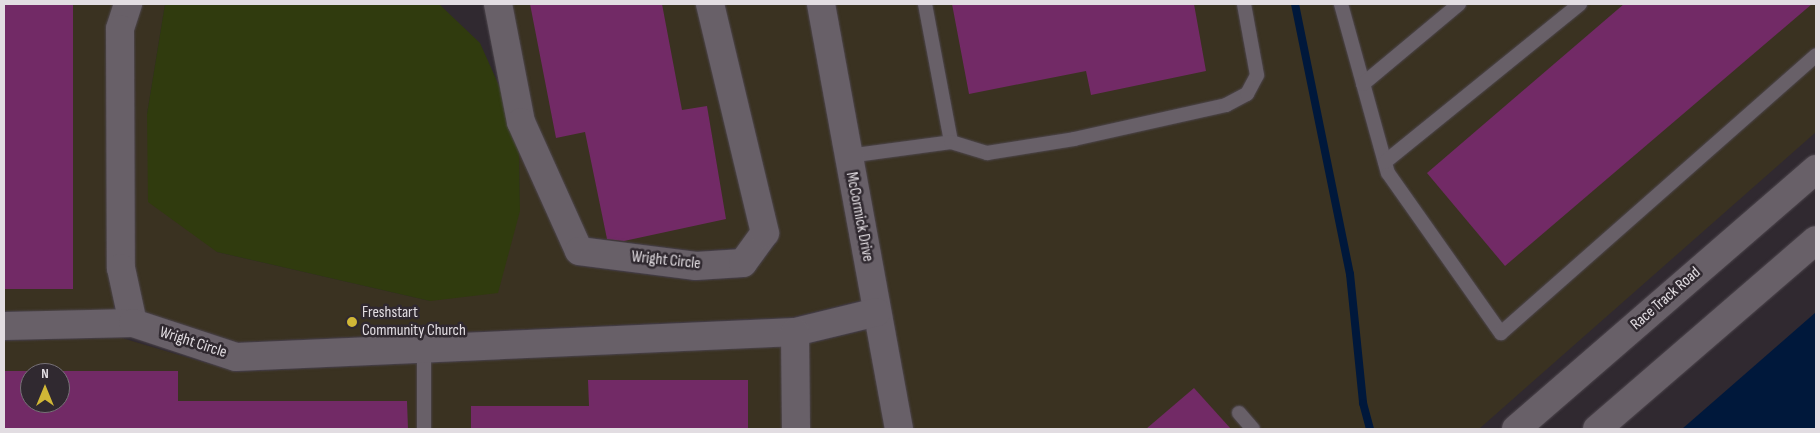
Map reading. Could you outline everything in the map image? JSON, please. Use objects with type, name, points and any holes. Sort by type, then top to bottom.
[{"type":"street","points":[[128,4],[120,29],[121,268],[133,323]]},
{"type":"street","name":"Wright Circle","points":[[498,4],[521,122],[579,251],[696,266],[743,263],[765,233],[710,4]]},
{"type":"street","name":"McCormick Drive","points":[[821,4],[899,429]]},
{"type":"street","name":"Race Track Road","points":[[1516,429],[1816,169]]},
{"type":"street","points":[[1597,429],[1816,240]]},
{"type":"street","name":"Wright Circle","points":[[4,326],[133,323],[236,357],[795,332],[877,312]]},
{"type":"street","points":[[795,332],[796,429]]},
{"type":"lane","points":[[924,4],[951,142]]},
{"type":"lane","points":[[848,156],[951,142],[987,153],[1074,139],[1226,105],[1247,94],[1257,75],[1244,4]]},
{"type":"lane","points":[[1341,4],[1388,173],[1501,333],[1816,55]]},
{"type":"lane","points":[[1363,84],[1459,4]]},
{"type":"lane","points":[[1385,162],[1580,4]]},
{"type":"lane","points":[[424,348],[424,429]]},
{"type":"lane","points":[[1239,413],[1253,429]]},
{"type":"shaded area","points":[[4,4],[114,4],[114,311],[4,311]]},
{"type":"shaded area","points":[[142,4],[165,4],[147,114],[217,252],[430,301],[520,211],[519,152],[567,258],[577,266],[694,281],[743,278],[753,273],[776,243],[778,229],[724,4],[807,4],[862,300],[793,317],[237,342],[145,312],[134,266],[133,32]]},
{"type":"shaded area","points":[[511,4],[697,4],[751,229],[737,248],[696,251],[588,237],[533,117]]},
{"type":"shaded area","points":[[834,4],[1816,4],[1816,132],[1479,429],[913,429]]},
{"type":"shaded area","points":[[867,330],[885,429],[810,429],[808,344]]},
{"type":"shaded area","points":[[122,338],[236,372],[782,347],[783,429],[4,429],[4,341]]},
{"type":"green space","points":[[165,4],[439,4],[480,43],[501,90],[519,152],[520,211],[498,293],[430,301],[217,252],[148,202],[147,114]]},
{"type":"water","points":[[1816,312],[1816,429],[1682,429]]},
{"type":"building","points":[[4,4],[73,4],[73,289],[4,289]]},
{"type":"building","points":[[530,4],[662,4],[682,110],[707,106],[726,219],[624,241],[607,239],[585,132],[556,138]]},
{"type":"building","points":[[952,4],[1194,4],[1206,71],[1091,95],[1086,71],[969,94]]},
{"type":"building","points":[[1624,4],[1812,4],[1505,266],[1427,173]]},
{"type":"building","points":[[5,371],[20,371],[20,413],[70,413],[70,371],[178,371],[178,401],[407,401],[408,429],[5,429]]},
{"type":"building","points":[[588,380],[748,380],[748,429],[471,429],[471,406],[589,406]]},
{"type":"building","points":[[1194,388],[1231,429],[1146,429]]},
{"type":"waterway","points":[[1295,4],[1350,274],[1363,403],[1370,429]]},
{"type":"place","name":"Freshstart Community Church","points":[[352,322]]}]
